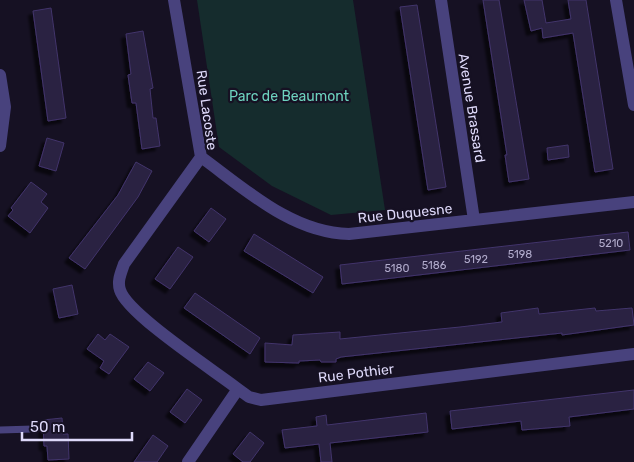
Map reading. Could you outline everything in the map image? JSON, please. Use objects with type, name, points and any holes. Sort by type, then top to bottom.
[{"type":"street","name":"Rue Lacoste","points":[[120,291],[119,277],[124,264],[201,157],[174,0]]},
{"type":"street","name":"Avenue Brassard","points":[[441,0],[474,220]]},
{"type":"street","points":[[616,0],[634,105]]},
{"type":"street","points":[[0,75],[5,107],[0,146]]},
{"type":"street","name":"Rue Duquesne","points":[[201,157],[280,214],[330,234],[349,234],[634,202]]},
{"type":"street","name":"Rue Pothier","points":[[120,291],[136,312],[249,397],[261,400],[634,354]]},
{"type":"street","points":[[188,462],[238,389]]},
{"type":"lane","points":[[0,430],[33,429]]},
{"type":"green space","name":"Parc de Beaumont","points":[[197,0],[353,0],[385,210],[331,215],[272,186],[219,147]]},
{"type":"building","points":[[483,0],[499,0],[529,179],[509,182],[505,155],[507,155]]},
{"type":"building","points":[[524,0],[542,0],[546,23],[571,19],[568,0],[586,0],[613,169],[595,172],[573,33],[543,38],[542,28],[531,31]]},
{"type":"building","points":[[417,5],[446,187],[428,190],[400,7]]},
{"type":"building","points":[[51,8],[66,118],[48,121],[33,11]]},
{"type":"building","points":[[143,31],[153,88],[150,89],[153,118],[156,118],[160,146],[142,149],[136,103],[132,103],[128,75],[131,74],[126,34]]},
{"type":"building","points":[[47,138],[64,143],[56,171],[39,166]]},
{"type":"building","points":[[568,145],[569,157],[548,160],[547,148]]},
{"type":"building","points":[[136,162],[152,171],[138,197],[85,269],[69,258],[118,195]]},
{"type":"building","points":[[31,182],[47,194],[41,202],[48,208],[30,233],[8,216],[13,210],[11,208]]},
{"type":"building","points":[[211,208],[226,219],[209,242],[194,231]]},
{"type":"building","points":[[628,232],[630,250],[342,284],[340,265]]},
{"type":"building","points":[[254,234],[323,277],[313,293],[244,251]]},
{"type":"building","points":[[178,247],[193,257],[170,289],[155,279]]},
{"type":"building","points":[[72,285],[78,314],[59,318],[53,289]]},
{"type":"building","points":[[195,293],[260,338],[250,354],[184,308]]},
{"type":"building","points":[[538,308],[539,314],[595,308],[596,311],[632,308],[634,325],[562,335],[562,333],[341,357],[336,359],[336,362],[321,362],[320,360],[299,361],[299,363],[265,362],[265,343],[292,345],[293,335],[340,332],[340,339],[460,327],[502,322],[501,313]]},
{"type":"building","points":[[98,334],[105,340],[110,334],[129,347],[109,374],[100,368],[104,361],[87,349]]},
{"type":"building","points":[[148,362],[164,373],[150,391],[134,379]]},
{"type":"building","points":[[187,389],[202,400],[185,423],[170,412]]},
{"type":"building","points":[[634,390],[634,409],[569,417],[570,426],[522,430],[521,421],[452,429],[450,411]]},
{"type":"building","points":[[426,413],[428,432],[330,443],[332,462],[321,462],[319,444],[285,448],[282,430],[317,426],[316,417],[326,415],[327,425]]},
{"type":"building","points":[[62,418],[63,434],[68,434],[69,459],[48,460],[47,446],[44,446],[43,420]]},
{"type":"building","points":[[250,432],[264,443],[250,462],[243,462],[233,454]]},
{"type":"building","points":[[153,435],[168,446],[157,462],[134,462]]}]
